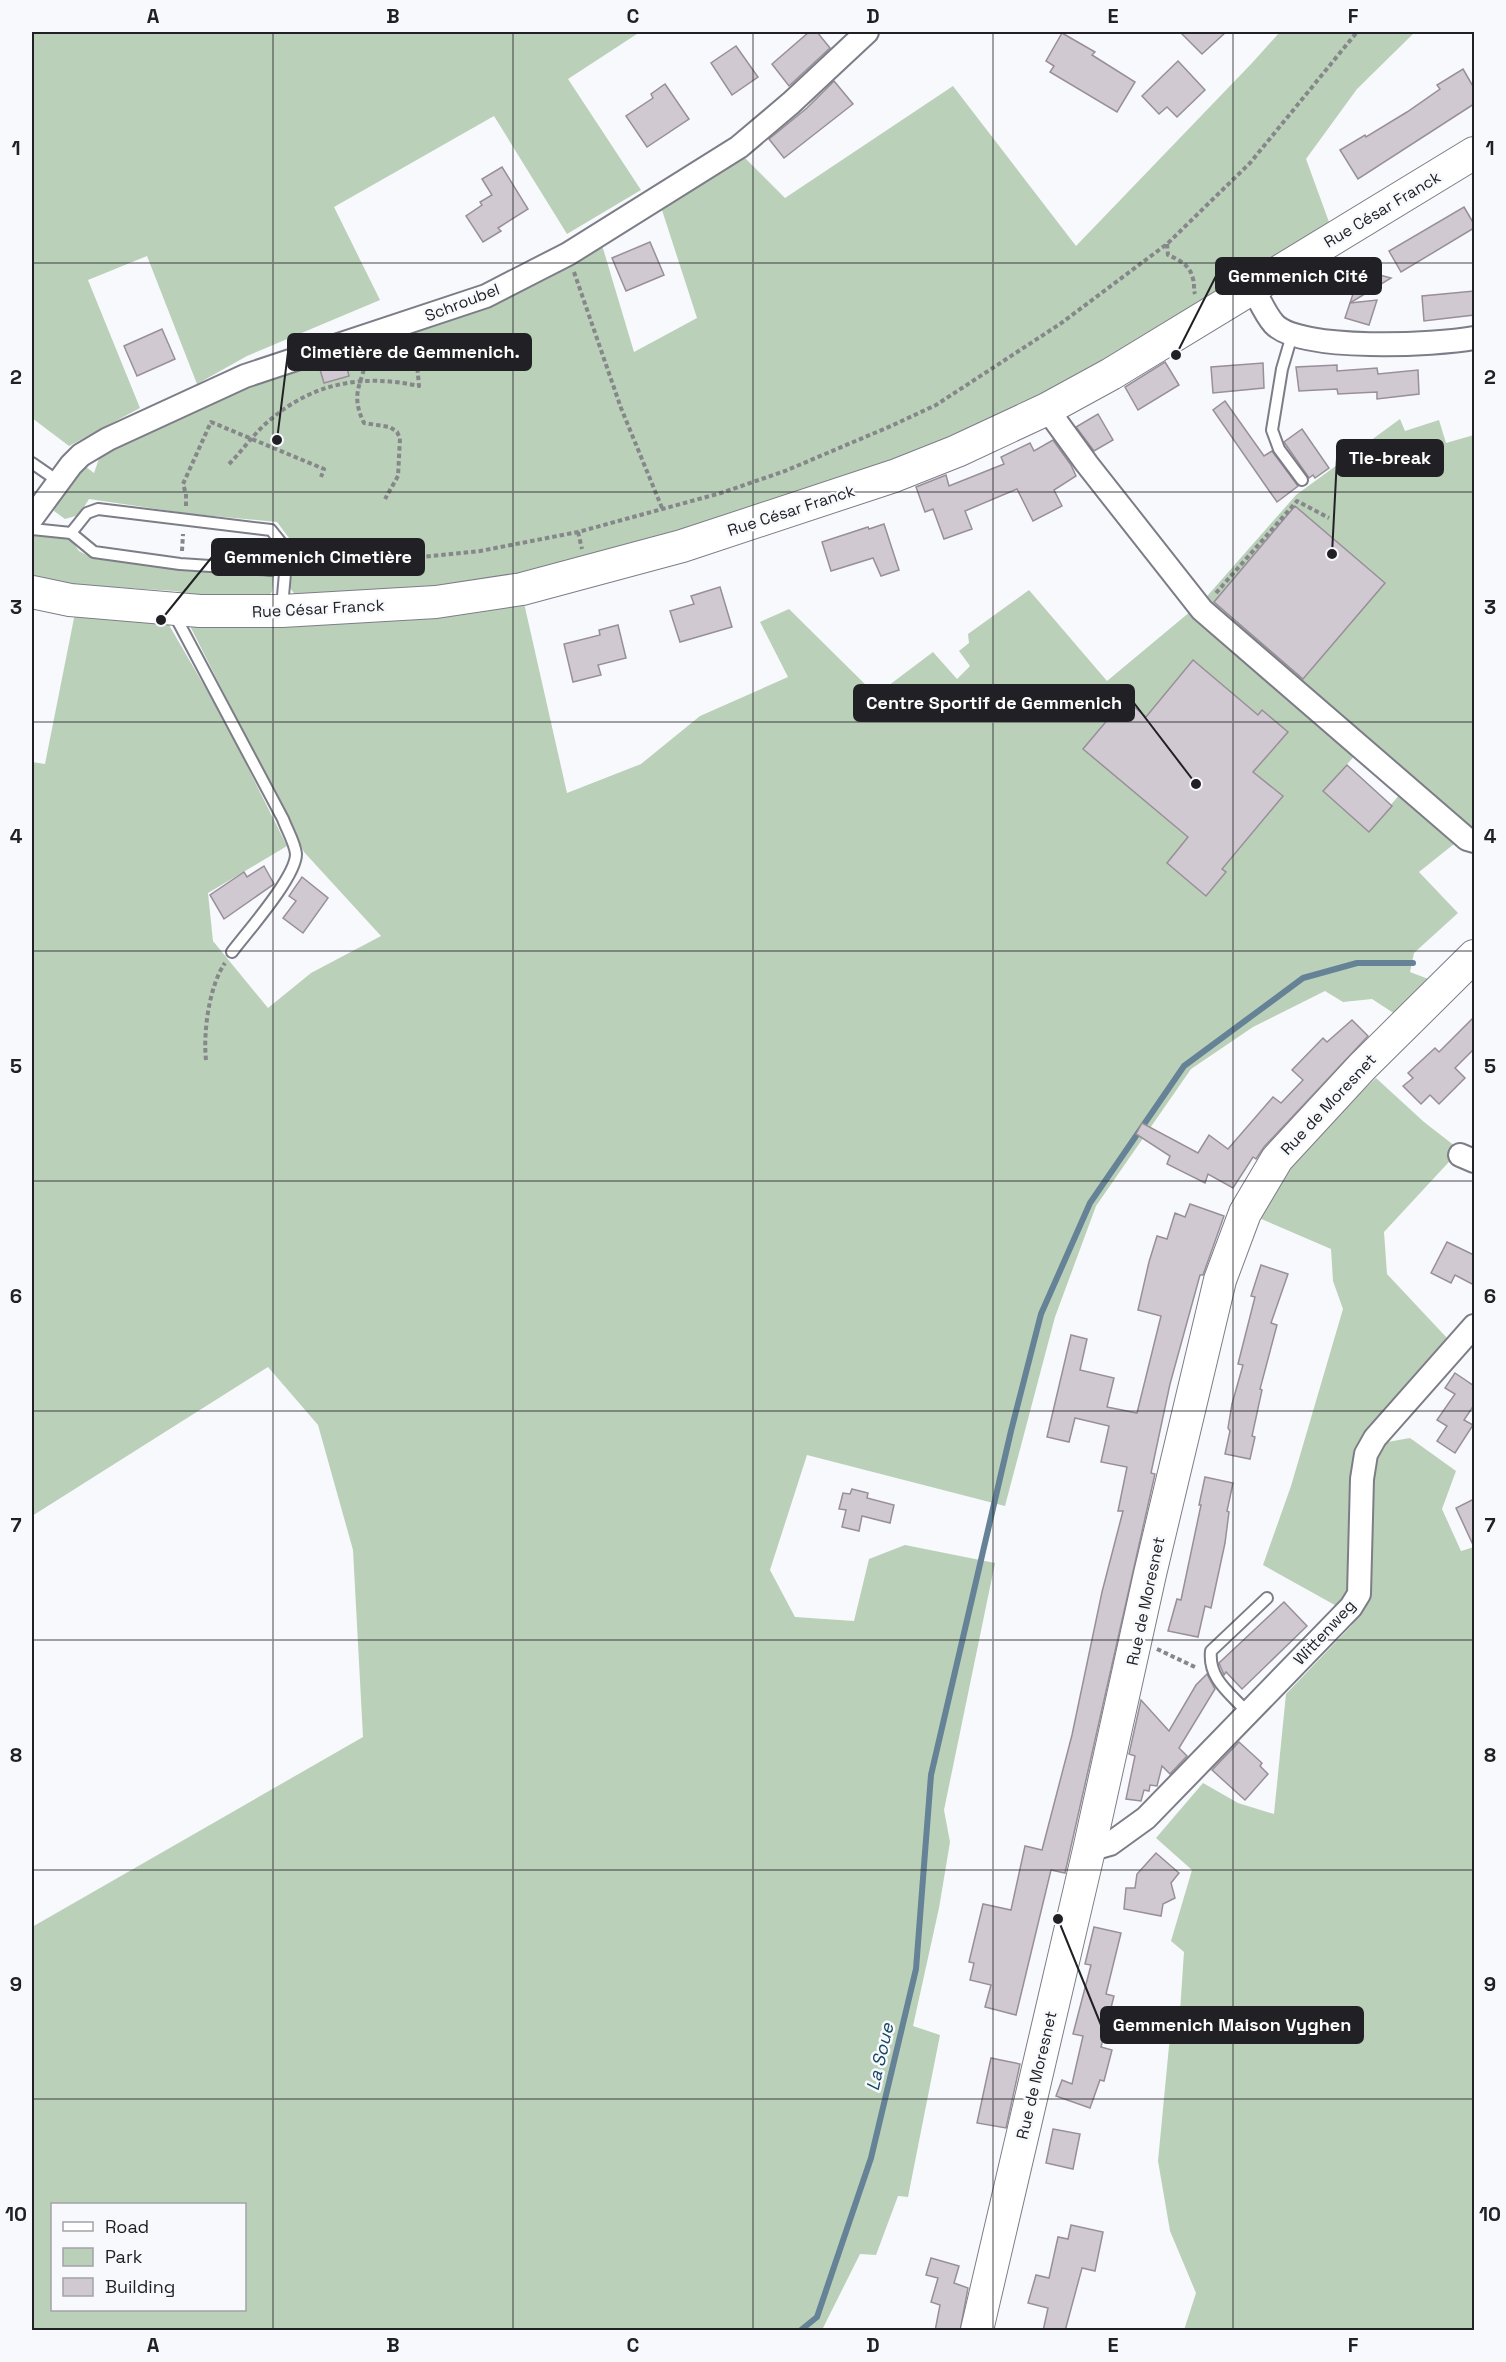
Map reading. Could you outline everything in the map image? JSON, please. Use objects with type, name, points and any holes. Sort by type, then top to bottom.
[{"type":"main road","name":"Rue César Franck","points":[[32,592],[70,600],[171,610],[282,611],[436,602],[522,589],[589,573],[894,476],[957,451],[1047,409],[1111,374],[1474,153]]},
{"type":"main road","name":"Rue de Moresnet","points":[[976,2331],[1220,1280],[1245,1212],[1277,1158],[1362,1067],[1474,956]]},
{"type":"street","name":"Schroubel","points":[[32,518],[58,481],[81,455],[108,439],[245,376],[486,296],[568,254],[739,147],[791,103],[867,32]]},
{"type":"street","points":[[1253,288],[1275,325],[1292,335],[1378,345],[1449,343],[1474,338]]},
{"type":"street","points":[[1047,409],[1202,610],[1467,839],[1474,841]]},
{"type":"street","name":"Wittenweg","points":[[1089,1850],[1110,1844],[1146,1818],[1247,1712],[1336,1624],[1359,1594],[1362,1479],[1366,1454],[1376,1438],[1474,1326]]},
{"type":"lane","points":[[1292,335],[1282,369],[1272,430],[1279,449],[1302,480]]},
{"type":"lane","points":[[32,463],[58,481]]},
{"type":"lane","points":[[71,533],[87,513],[99,509],[271,530],[283,545],[286,562],[282,611]]},
{"type":"lane","points":[[32,529],[71,533],[94,552],[180,564],[271,570],[286,562]]},
{"type":"lane","points":[[171,610],[283,819],[296,854],[293,866],[280,889],[232,952]]},
{"type":"lane","points":[[1247,1712],[1214,1676],[1210,1663],[1211,1651],[1267,1598]]},
{"type":"path","points":[[286,562],[412,558],[480,551],[578,532],[721,493],[785,471],[936,405],[1060,324],[1167,244],[1250,163],[1357,32]]},
{"type":"path","points":[[1167,244],[1168,255],[1185,262],[1194,279],[1193,290],[1206,316]]},
{"type":"path","points":[[568,254],[621,408],[662,508]]},
{"type":"path","points":[[370,334],[366,360],[359,380],[357,404],[364,423],[390,427],[398,432],[400,438],[399,476],[385,499]]},
{"type":"path","points":[[229,464],[269,420],[307,395],[359,380],[396,381],[419,386],[415,340]]},
{"type":"path","points":[[180,564],[186,494],[183,484],[211,422],[324,469],[321,477]]},
{"type":"path","points":[[1202,610],[1296,501],[1329,518]]},
{"type":"path","points":[[206,1060],[204,1043],[215,986],[221,969],[232,952]]},
{"type":"path","points":[[1137,1639],[1214,1676]]},
{"type":"green space","points":[[32,32],[640,32],[568,79],[641,190],[567,234],[494,116],[334,207],[380,300],[247,356],[197,384],[147,256],[88,280],[140,408],[69,446],[32,418]]},
{"type":"green space","points":[[1280,32],[1415,32],[1357,89],[1306,159],[1329,222],[1218,298],[1101,364],[949,438],[824,488],[630,550],[496,584],[299,600],[290,588],[292,542],[277,522],[191,514],[89,499],[79,515],[65,519],[54,511],[57,496],[82,464],[94,473],[101,453],[158,426],[303,365],[344,350],[421,330],[515,295],[560,272],[602,245],[634,352],[697,318],[660,204],[743,156],[785,198],[953,86],[1076,246]]},
{"type":"green space","points":[[1400,419],[1405,431],[1439,420],[1446,443],[1474,435],[1474,826],[1470,830],[1202,602],[1296,495]]},
{"type":"green space","points":[[32,537],[70,538],[79,551],[92,558],[264,577],[274,576],[272,592],[267,598],[205,596],[175,591],[32,582]]},
{"type":"green space","points":[[1029,590],[1107,681],[1191,611],[1358,752],[1323,791],[1368,831],[1401,793],[1454,844],[1419,872],[1458,913],[1414,953],[1410,972],[1431,980],[1395,1014],[1372,999],[1343,1002],[1325,991],[1253,1027],[1191,1069],[1096,1206],[1055,1317],[1005,1506],[807,1455],[770,1570],[795,1617],[854,1621],[869,1559],[905,1545],[995,1563],[944,1810],[950,1842],[939,1908],[913,2026],[940,2035],[908,2197],[898,2196],[876,2255],[860,2254],[822,2330],[32,2330],[32,1927],[363,1737],[353,1550],[318,1425],[268,1367],[32,1516],[32,762],[45,764],[75,613],[169,625],[224,720],[287,846],[208,893],[213,941],[268,1008],[311,973],[381,936],[304,852],[190,626],[421,615],[524,603],[567,793],[641,764],[700,716],[788,677],[760,622],[789,609],[876,695],[933,652],[957,679],[970,666],[959,651],[969,643],[968,634]]},
{"type":"green space","points":[[1376,1078],[1424,1122],[1460,1150],[1384,1232],[1387,1274],[1447,1338],[1454,1339],[1380,1426],[1358,1582],[1342,1609],[1263,1565],[1291,1486],[1343,1309],[1333,1281],[1331,1249],[1259,1218],[1278,1182],[1312,1139]]},
{"type":"green space","points":[[1410,1438],[1456,1471],[1442,1509],[1461,1551],[1474,1547],[1474,2330],[1184,2330],[1196,2293],[1170,2231],[1158,2161],[1169,2046],[1180,2011],[1184,1952],[1171,1941],[1192,1870],[1156,1838],[1203,1783],[1238,1803],[1274,1814],[1286,1694],[1352,1625],[1363,1609],[1368,1586],[1373,1460],[1382,1443]]},
{"type":"building","points":[[809,32],[817,32],[830,48],[789,86],[772,64]]},
{"type":"building","points":[[1180,32],[1226,32],[1202,54]]},
{"type":"building","points":[[1062,33],[1095,52],[1092,55],[1135,82],[1117,112],[1050,72],[1054,66],[1046,61]]},
{"type":"building","points":[[736,46],[758,77],[732,95],[711,63]]},
{"type":"building","points":[[1178,61],[1205,90],[1177,117],[1167,107],[1159,114],[1142,96]]},
{"type":"building","points":[[1463,69],[1474,88],[1474,104],[1358,179],[1340,150],[1407,112],[1440,89],[1437,85]]},
{"type":"building","points":[[834,81],[853,104],[784,158],[769,139],[807,108]]},
{"type":"building","points":[[665,84],[689,119],[647,147],[626,116],[653,98],[651,94]]},
{"type":"building","points":[[502,167],[528,209],[498,228],[501,231],[483,242],[466,216],[482,205],[480,202],[492,195],[482,179]]},
{"type":"building","points":[[1464,207],[1474,228],[1401,272],[1389,251]]},
{"type":"building","points":[[650,242],[664,275],[626,291],[612,258]]},
{"type":"building","points":[[1361,270],[1391,278],[1350,303]]},
{"type":"building","points":[[1474,291],[1474,315],[1424,321],[1422,296]]},
{"type":"building","points":[[1377,300],[1369,325],[1345,318],[1350,303]]},
{"type":"building","points":[[162,329],[175,359],[137,376],[124,346]]},
{"type":"building","points":[[345,360],[349,376],[324,383],[319,366]]},
{"type":"building","points":[[1165,362],[1179,385],[1138,410],[1125,387]]},
{"type":"building","points":[[1263,363],[1264,388],[1213,393],[1211,367]]},
{"type":"building","points":[[1337,365],[1337,371],[1377,368],[1378,374],[1418,370],[1419,394],[1377,399],[1377,392],[1338,394],[1337,389],[1299,391],[1296,367]]},
{"type":"building","points":[[1225,401],[1264,456],[1272,451],[1298,486],[1277,502],[1213,410]]},
{"type":"building","points":[[1098,414],[1113,440],[1094,451],[1076,427]]},
{"type":"building","points":[[1302,429],[1329,468],[1315,478],[1313,475],[1309,478],[1284,442]]},
{"type":"building","points":[[1053,440],[1076,476],[1054,490],[1062,506],[1033,521],[1017,489],[965,511],[972,529],[944,539],[933,509],[925,512],[916,487],[946,475],[949,486],[1004,464],[1001,457],[1030,443],[1034,451]]},
{"type":"building","points":[[1295,506],[1385,583],[1303,679],[1214,602]]},
{"type":"building","points":[[884,524],[899,570],[881,576],[873,558],[831,571],[822,542]]},
{"type":"building","points":[[720,587],[732,627],[680,642],[670,611],[694,604],[691,596]]},
{"type":"building","points":[[618,625],[626,658],[598,665],[601,675],[573,682],[564,644],[600,635],[599,630]]},
{"type":"building","points":[[1193,660],[1258,715],[1262,710],[1288,732],[1253,772],[1283,796],[1222,869],[1226,872],[1206,896],[1167,863],[1188,837],[1083,749],[1125,699],[1146,717]]},
{"type":"building","points":[[1347,765],[1392,806],[1369,832],[1323,791]]},
{"type":"building","points":[[264,866],[274,884],[224,919],[210,895],[244,872],[247,877]]},
{"type":"building","points":[[302,877],[328,898],[303,933],[283,918],[296,901],[289,896]]},
{"type":"building","points":[[1474,1017],[1474,1049],[1455,1068],[1465,1078],[1439,1104],[1430,1095],[1421,1104],[1403,1086],[1413,1078],[1408,1073],[1435,1048],[1439,1052]]},
{"type":"building","points":[[1352,1020],[1368,1036],[1264,1147],[1256,1159],[1253,1157],[1233,1188],[1208,1174],[1205,1183],[1167,1164],[1170,1156],[1136,1134],[1142,1123],[1198,1153],[1209,1135],[1228,1149],[1273,1097],[1281,1103],[1303,1080],[1292,1070],[1323,1038],[1327,1042]]},
{"type":"building","points":[[1190,1204],[1224,1216],[1203,1275],[1200,1275],[1170,1384],[1151,1473],[1155,1474],[1065,1873],[1051,1870],[1016,2015],[985,2007],[991,1985],[970,1980],[974,1963],[969,1962],[983,1904],[1011,1910],[1025,1846],[1042,1850],[1072,1735],[1102,1592],[1123,1511],[1118,1511],[1127,1467],[1101,1462],[1109,1426],[1075,1418],[1069,1442],[1047,1437],[1071,1335],[1087,1339],[1080,1370],[1114,1378],[1107,1407],[1137,1413],[1161,1316],[1138,1310],[1149,1262],[1157,1236],[1167,1239],[1175,1213],[1185,1217]]},
{"type":"building","points":[[1447,1242],[1474,1255],[1474,1285],[1455,1275],[1451,1283],[1431,1273]]},
{"type":"building","points":[[1261,1265],[1288,1274],[1271,1323],[1277,1325],[1260,1389],[1262,1390],[1252,1436],[1255,1437],[1250,1459],[1225,1454],[1232,1404],[1243,1365],[1238,1364],[1255,1297],[1251,1296]]},
{"type":"building","points":[[1455,1373],[1474,1386],[1474,1405],[1464,1420],[1473,1425],[1455,1453],[1437,1441],[1447,1426],[1437,1420],[1455,1394],[1445,1388]]},
{"type":"building","points":[[1205,1477],[1233,1483],[1227,1511],[1229,1512],[1225,1543],[1211,1608],[1205,1606],[1198,1637],[1168,1631],[1177,1599],[1181,1600]]},
{"type":"building","points":[[852,1489],[868,1493],[867,1498],[894,1505],[890,1523],[862,1516],[859,1531],[842,1527],[846,1510],[839,1509],[843,1493],[850,1494]]},
{"type":"building","points":[[1474,1499],[1474,1547],[1456,1508]]},
{"type":"building","points":[[1284,1602],[1307,1626],[1242,1689],[1226,1672],[1224,1675],[1219,1663]]},
{"type":"building","points":[[1207,1674],[1215,1689],[1179,1748],[1187,1756],[1170,1774],[1162,1766],[1157,1786],[1150,1785],[1149,1791],[1144,1790],[1141,1801],[1126,1799],[1135,1756],[1129,1754],[1141,1700],[1169,1731],[1196,1685]]},
{"type":"building","points":[[1239,1742],[1262,1763],[1260,1766],[1268,1774],[1245,1800],[1212,1770]]},
{"type":"building","points":[[1156,1853],[1179,1873],[1171,1883],[1175,1898],[1163,1904],[1161,1916],[1124,1909],[1126,1888],[1135,1888],[1137,1874]]},
{"type":"building","points":[[1094,1927],[1121,1933],[1106,1994],[1114,1996],[1101,2047],[1112,2050],[1104,2081],[1100,2080],[1090,2108],[1056,2096],[1062,2080],[1072,2084],[1083,2036],[1073,2034],[1091,1965],[1085,1964]]},
{"type":"building","points":[[991,2058],[1020,2064],[1006,2128],[977,2123]]},
{"type":"building","points":[[1053,2129],[1080,2134],[1073,2169],[1046,2163]]},
{"type":"building","points":[[1071,2225],[1103,2232],[1095,2271],[1082,2268],[1065,2331],[1043,2331],[1048,2308],[1028,2303],[1036,2275],[1049,2278],[1058,2237],[1068,2239]]},
{"type":"building","points":[[931,2258],[959,2266],[954,2283],[968,2288],[960,2331],[935,2331],[940,2305],[931,2302],[938,2278],[926,2275]]},
{"type":"waterway","name":"La Soue","points":[[801,2330],[817,2317],[871,2158],[916,1969],[931,1775],[1011,1431],[1041,1314],[1090,1203],[1184,1066],[1303,978],[1357,963],[1413,963]]},
{"type":"place","name":"Gemmenich Cité","points":[[1176,355]]},
{"type":"place","name":"Cimetière de Gemmenich.","points":[[277,440]]},
{"type":"place","name":"Tie-break","points":[[1332,554]]},
{"type":"place","name":"Gemmenich Cimetière","points":[[161,620]]},
{"type":"place","name":"Centre Sportif de Gemmenich","points":[[1196,784]]},
{"type":"place","name":"Gemmenich Maison Vyghen","points":[[1058,1919]]}]
